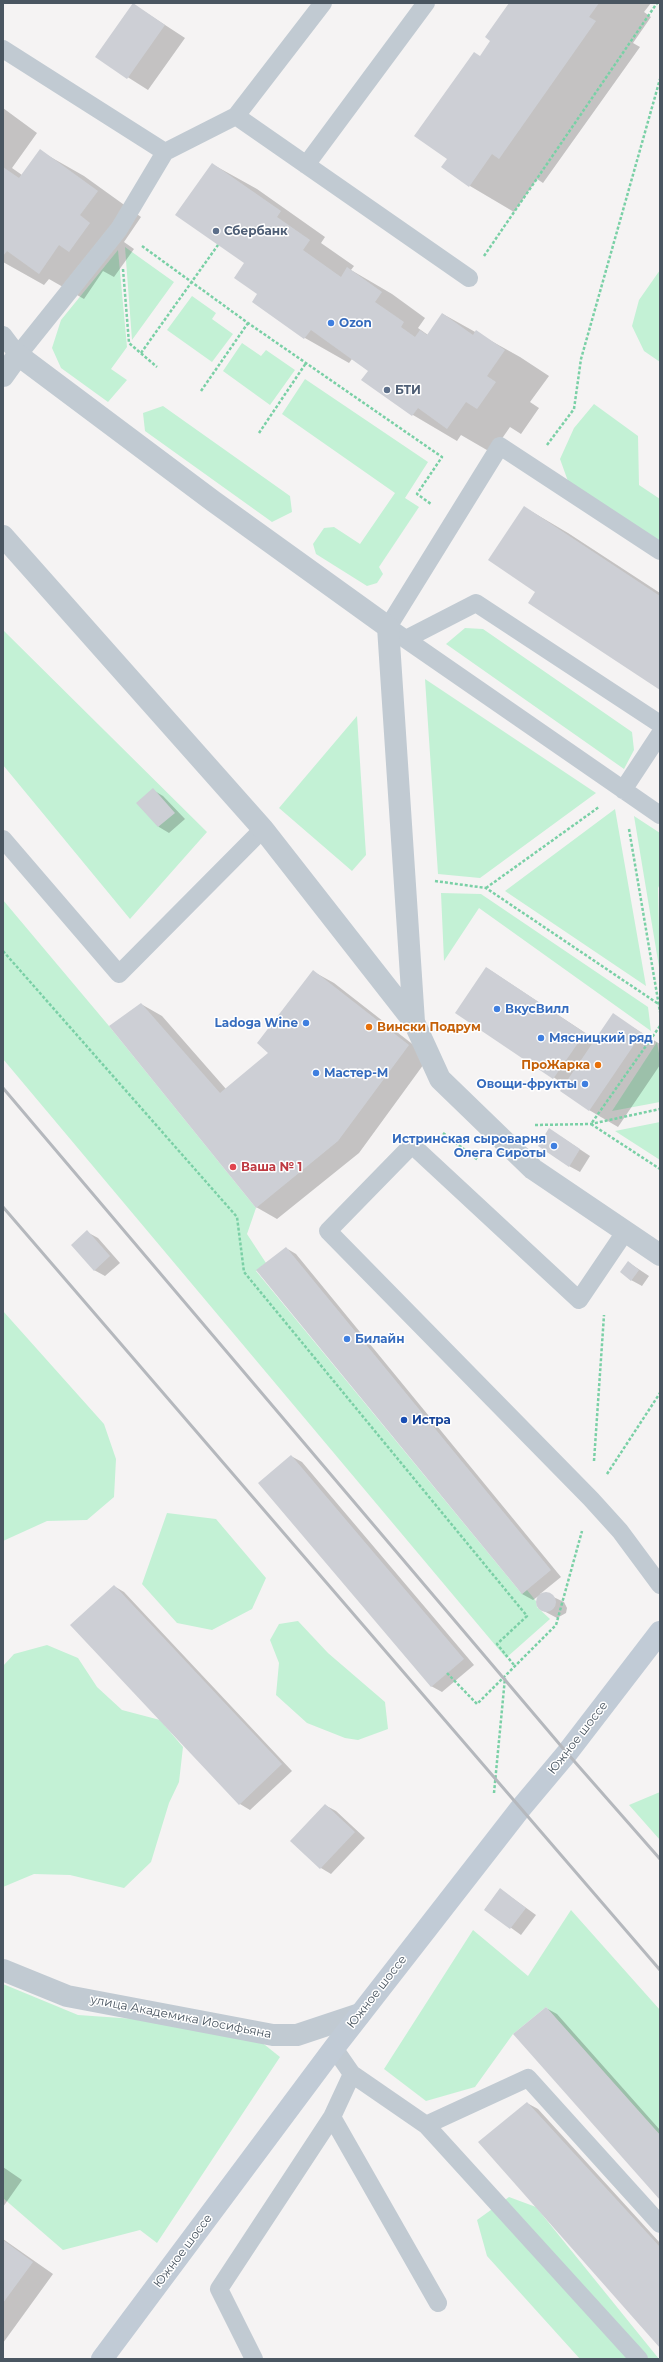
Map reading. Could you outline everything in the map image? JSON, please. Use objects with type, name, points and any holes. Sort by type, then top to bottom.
[{"type":"main road","name":"Южное шоссе","points":[[102,2359],[360,2014],[520,1809],[567,1753],[660,1632]]},
{"type":"street","points":[[3,376],[18,355],[213,501],[388,627],[414,1022]]},
{"type":"street","points":[[3,536],[263,829],[414,1022],[440,1079],[533,1169],[660,1255]]},
{"type":"street","name":"улица Академика Иосифьяна","points":[[3,1970],[67,1996],[273,2035],[297,2035],[360,2014]]},
{"type":"lane","points":[[3,335],[18,355],[119,229],[165,152],[236,116],[323,3]]},
{"type":"lane","points":[[306,165],[426,3]]},
{"type":"lane","points":[[3,49],[165,152]]},
{"type":"lane","points":[[236,116],[470,278]]},
{"type":"lane","points":[[660,551],[500,446],[388,627],[660,815]]},
{"type":"lane","points":[[406,639],[476,603],[660,724]]},
{"type":"lane","points":[[623,790],[660,734]]},
{"type":"lane","points":[[3,839],[119,974],[263,829]]},
{"type":"lane","points":[[625,1232],[579,1300],[412,1145],[328,1231],[591,1499],[620,1531],[660,1585]]},
{"type":"lane","points":[[334,2048],[352,2074],[426,2125],[639,2359]]},
{"type":"lane","points":[[254,2359],[219,2289],[332,2117],[352,2074]]},
{"type":"lane","points":[[426,2125],[528,2078],[660,2224]]},
{"type":"lane","points":[[332,2117],[438,2303]]},
{"type":"path","points":[[470,278],[657,3]]},
{"type":"path","points":[[531,466],[574,409],[581,359],[660,79]]},
{"type":"path","points":[[119,229],[248,323],[442,457],[417,494]]},
{"type":"path","points":[[119,229],[129,343],[157,367]]},
{"type":"path","points":[[141,354],[218,245]]},
{"type":"path","points":[[201,391],[248,323]]},
{"type":"path","points":[[259,433],[306,363]]},
{"type":"path","points":[[486,888],[623,790],[660,1012]]},
{"type":"path","points":[[428,880],[486,888],[660,1005]]},
{"type":"path","points":[[3,951],[237,1217],[244,1272],[527,1616],[497,1644],[514,1665]]},
{"type":"path","points":[[591,1124],[660,1026]]},
{"type":"path","points":[[535,1125],[591,1124],[660,1108]]},
{"type":"path","points":[[591,1124],[660,1169]]},
{"type":"path","points":[[591,1499],[604,1307]]},
{"type":"path","points":[[447,1673],[477,1704],[505,1678],[514,1665],[556,1625]]},
{"type":"path","points":[[493,1801],[505,1678]]},
{"type":"green space","points":[[125,247],[174,282],[132,340]]},
{"type":"green space","points":[[118,250],[127,347],[111,369],[127,380],[108,402],[61,368],[52,348],[61,320]]},
{"type":"green space","points":[[660,270],[660,362],[644,351],[632,326],[639,300]]},
{"type":"green space","points":[[192,296],[216,313],[212,319],[233,334],[212,362],[167,330]]},
{"type":"green space","points":[[242,343],[261,356],[266,350],[295,370],[270,405],[223,371]]},
{"type":"green space","points":[[305,379],[428,462],[405,498],[419,507],[379,567],[383,574],[377,583],[367,586],[316,554],[313,544],[324,528],[334,527],[360,544],[395,493],[282,414]]},
{"type":"green space","points":[[594,404],[638,436],[639,485],[660,499],[660,541],[569,484],[560,459],[574,428]]},
{"type":"green space","points":[[163,406],[290,496],[292,512],[272,522],[145,431],[143,413]]},
{"type":"green space","points":[[465,628],[483,629],[632,732],[634,750],[624,769],[446,644]]},
{"type":"green space","points":[[3,630],[207,832],[130,919],[3,765]]},
{"type":"green space","points":[[425,679],[596,793],[480,878],[438,874]]},
{"type":"green space","points":[[357,716],[366,855],[352,871],[279,808]]},
{"type":"green space","points":[[615,809],[646,986],[505,891]]},
{"type":"green space","points":[[634,816],[660,833],[660,884],[658,888],[660,973]]},
{"type":"green space","points":[[441,893],[481,894],[648,1007],[651,1031],[479,908],[444,961]]},
{"type":"green space","points":[[3,900],[109,1026],[256,1208],[247,1234],[266,1263],[256,1271],[522,1594],[527,1590],[536,1601],[537,1607],[550,1619],[506,1658],[3,1059]]},
{"type":"green space","points":[[657,1042],[660,1059],[660,1102],[612,1111]]},
{"type":"green space","points":[[660,1122],[660,1160],[615,1131]]},
{"type":"green space","points":[[3,1311],[104,1424],[116,1459],[114,1497],[87,1520],[47,1521],[3,1541]]},
{"type":"green space","points":[[167,1513],[216,1519],[266,1578],[252,1609],[212,1630],[177,1623],[142,1584]]},
{"type":"green space","points":[[298,1621],[328,1653],[385,1702],[388,1729],[358,1740],[345,1738],[307,1723],[276,1695],[279,1663],[270,1640],[279,1624]]},
{"type":"green space","points":[[47,1645],[78,1658],[97,1687],[122,1710],[160,1720],[183,1747],[179,1782],[169,1803],[151,1862],[124,1888],[70,1875],[34,1874],[3,1887],[3,1666],[14,1654]]},
{"type":"green space","points":[[660,1792],[660,1840],[629,1805]]},
{"type":"green space","points":[[571,1910],[660,2010],[660,2135],[546,2007],[513,2034],[475,2087],[426,2101],[384,2069],[473,1930],[528,1976]]},
{"type":"green space","points":[[3,1984],[78,2015],[207,2024],[250,2033],[280,2057],[157,2243],[140,2230],[63,2250],[3,2198]]},
{"type":"green space","points":[[509,2197],[536,2207],[659,2359],[580,2359],[487,2256],[477,2220]]},
{"type":"building","points":[[133,3],[165,25],[127,79],[95,57]]},
{"type":"building","points":[[509,3],[599,3],[589,17],[596,21],[499,159],[492,154],[469,187],[441,167],[447,159],[414,136],[474,52],[480,56],[490,41],[485,37]]},
{"type":"building","points":[[40,149],[98,191],[80,215],[90,223],[69,252],[59,245],[39,274],[7,251],[3,256],[3,167],[19,178]]},
{"type":"building","points":[[212,163],[281,211],[277,217],[310,240],[303,250],[341,277],[347,267],[382,292],[375,302],[404,322],[401,327],[415,337],[420,330],[427,335],[442,313],[473,335],[476,330],[505,350],[487,376],[496,382],[477,409],[466,402],[447,429],[418,408],[412,416],[361,380],[368,371],[311,330],[304,339],[252,302],[257,294],[234,278],[244,263],[175,215]]},
{"type":"building","points":[[524,506],[660,596],[660,690],[528,603],[535,592],[488,560]]},
{"type":"building","points":[[153,788],[175,813],[158,827],[136,803]]},
{"type":"building","points":[[486,967],[585,1033],[553,1079],[455,1013]]},
{"type":"building","name":"Мастер-М","points":[[313,970],[409,1045],[338,1141],[256,1208],[109,1026],[141,1003],[220,1093],[268,1053],[257,1043]]},
{"type":"building","points":[[613,1013],[642,1033],[589,1111],[560,1091]]},
{"type":"building","points":[[549,1128],[580,1149],[569,1167],[538,1146]]},
{"type":"building","points":[[87,1230],[110,1256],[94,1271],[71,1245]]},
{"type":"building","name":"Истра","points":[[286,1247],[551,1570],[522,1594],[256,1270]]},
{"type":"building","points":[[628,1261],[639,1270],[631,1281],[620,1272]]},
{"type":"building","points":[[291,1455],[464,1659],[431,1687],[258,1483]]},
{"type":"building","points":[[114,1585],[282,1764],[239,1805],[70,1625]]},
{"type":"building","points":[[542,1592],[550,1592],[556,1598],[556,1606],[550,1612],[542,1612],[536,1606],[536,1598]]},
{"type":"building","points":[[325,1804],[355,1832],[320,1869],[290,1841]]},
{"type":"building","points":[[500,1888],[526,1908],[510,1929],[484,1910]]},
{"type":"building","points":[[546,2007],[660,2135],[660,2200],[513,2034]]},
{"type":"building","points":[[527,2102],[660,2247],[660,2348],[478,2142]]},
{"type":"building","points":[[3,2240],[33,2262],[3,2303]]},
{"type":"railway","points":[[3,1088],[567,1753],[660,1859]]},
{"type":"railway","points":[[3,1207],[660,1970]]},
{"type":"place","name":"Сбербанк","points":[[216,231]]},
{"type":"place","name":"Ozon","points":[[331,323]]},
{"type":"place","name":"БТИ","points":[[387,390]]},
{"type":"place","name":"ВкусВилл","points":[[497,1009]]},
{"type":"place","name":"Ladoga Wine","points":[[306,1023]]},
{"type":"place","name":"Вински Подрум","points":[[369,1027]]},
{"type":"place","name":"Мясницкий ряд","points":[[541,1038]]},
{"type":"place","name":"ПроЖарка","points":[[598,1065]]},
{"type":"place","name":"Мастер-М","points":[[316,1073]]},
{"type":"place","name":"Овощи-фрукты","points":[[585,1084]]},
{"type":"place","name":"Истринская сыроварня Олега Сироты","points":[[554,1146]]},
{"type":"place","name":"Ваша № 1","points":[[233,1167]]},
{"type":"place","name":"Билайн","points":[[347,1339]]},
{"type":"place","name":"Истра","points":[[404,1420]]}]
